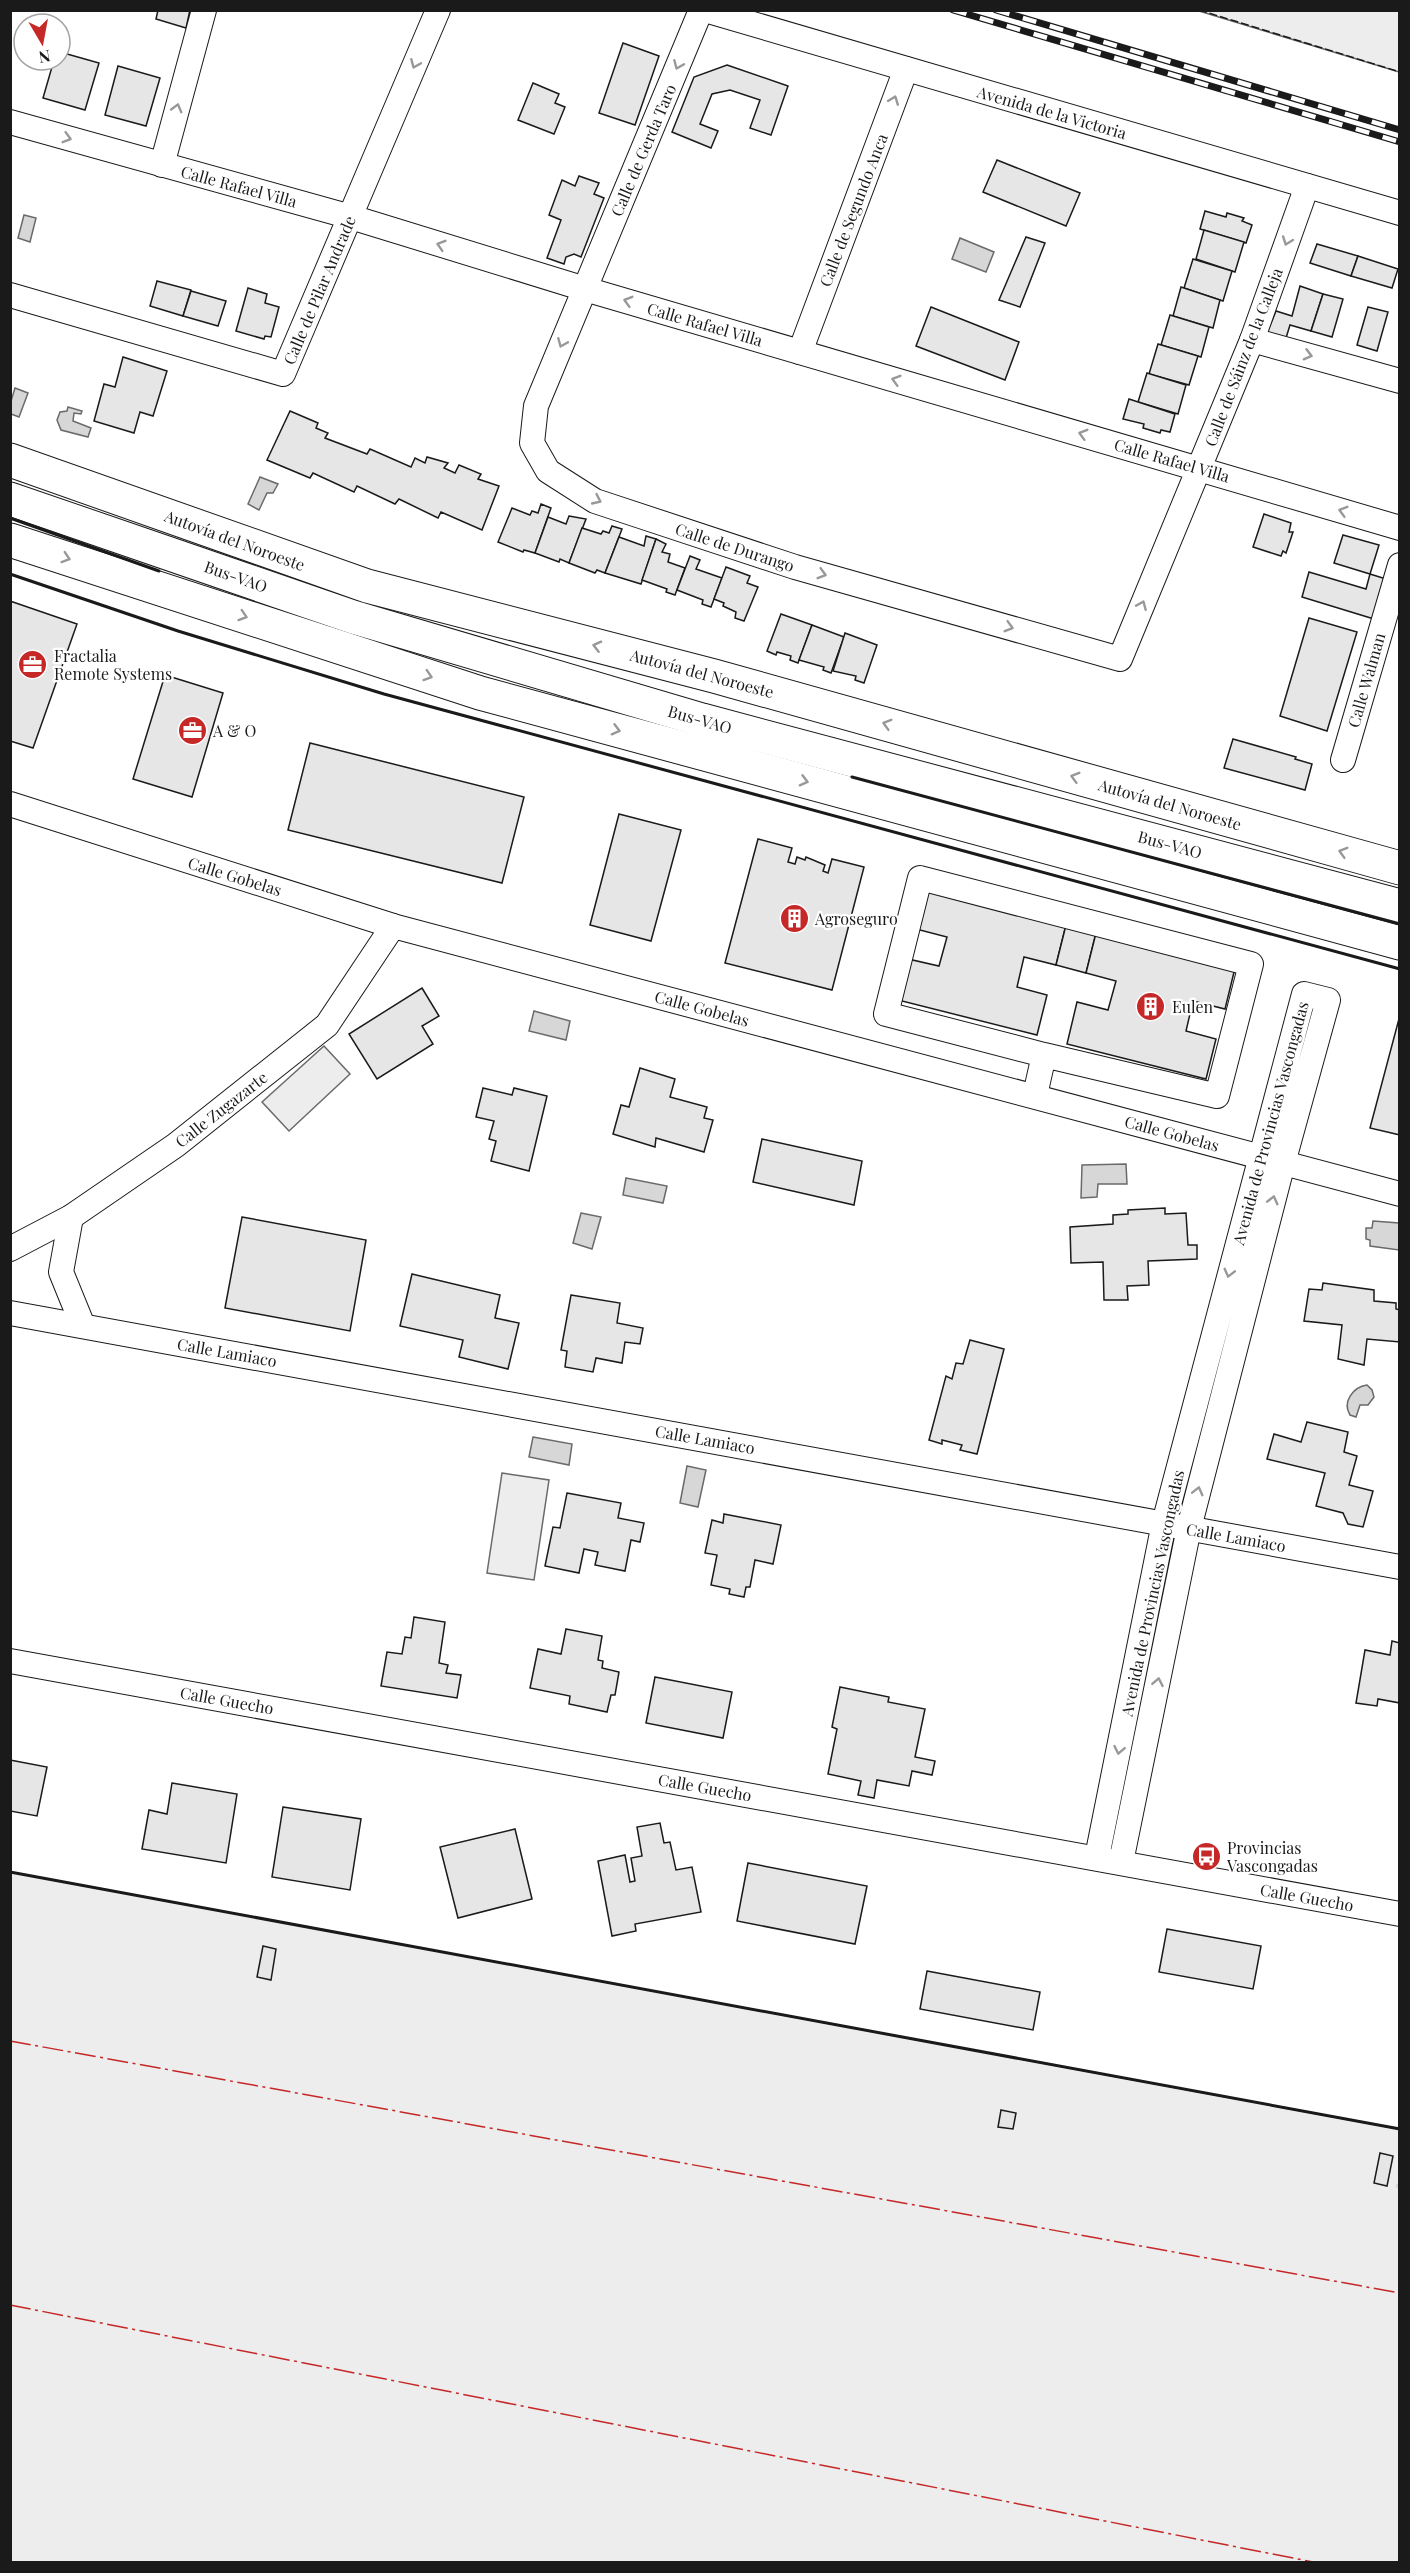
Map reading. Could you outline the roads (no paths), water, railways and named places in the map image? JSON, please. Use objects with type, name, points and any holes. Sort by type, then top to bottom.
[{"type":"highway","name":"Autovía del Noroeste","points":[[10,460],[367,586],[714,676],[1400,868]]},
{"type":"highway","name":"Bus-VAO","points":[[10,499],[353,616],[702,720],[1400,906]]},
{"type":"highway","points":[[10,540],[480,693],[1400,943]]},
{"type":"street","points":[[162,165],[204,10]]},
{"type":"street","name":"Calle de Pilar Andrade","points":[[10,295],[283,374],[438,10]]},
{"type":"street","name":"Avenida de la Victoria","points":[[703,10],[1400,213]]},
{"type":"street","name":"Calle de Gerda Taro","points":[[585,289],[703,10]]},
{"type":"street","name":"Calle de Segundo Anca","points":[[800,352],[906,69]]},
{"type":"street","name":"Calle Rafael Villa","points":[[10,122],[351,217],[585,289],[1400,528]]},
{"type":"street","name":"Calle de Sáinz de la Calleja","points":[[1120,658],[1252,340],[1307,186]]},
{"type":"street","name":"Calle de Durango","points":[[585,289],[536,406],[532,443],[548,471],[596,501],[795,567],[1120,658]]},
{"type":"street","points":[[1252,340],[1400,381]]},
{"type":"street","name":"Calle Walman","points":[[1343,760],[1400,565]]},
{"type":"street","name":"Calle Gobelas","points":[[16,814],[393,926],[1400,1194]]},
{"type":"street","points":[[920,878],[1251,964],[1217,1096],[1044,1055],[886,1014],[920,878]]},
{"type":"street","name":"Calle Zugazarte","points":[[10,1249],[71,1217],[176,1145],[327,1025],[393,926]]},
{"type":"street","name":"Avenida de Provincias Vascongadas","points":[[1097,1857],[1164,1523],[1259,1156],[1304,994],[1328,1000],[1283,1163],[1189,1528],[1121,1863]]},
{"type":"street","points":[[1035,1095],[1044,1055]]},
{"type":"street","points":[[71,1217],[61,1272],[83,1326]]},
{"type":"street","name":"Calle Lamiaco","points":[[10,1313],[1400,1567]]},
{"type":"street","name":"Calle Guecho","points":[[10,1661],[1097,1857],[1400,1914]]},
{"type":"railway","points":[[953,10],[1400,142]]},
{"type":"railway","points":[[996,10],[1400,130]]},
{"type":"place","name":"Fractalia Remote Systems","points":[[33,664]]},
{"type":"place","name":"A & O","points":[[192,730]]},
{"type":"place","name":"Agroseguro","points":[[794,918]]},
{"type":"place","name":"Eulen","points":[[1151,1006]]},
{"type":"place","name":"Provincias Vascongadas","points":[[1206,1856]]}]
